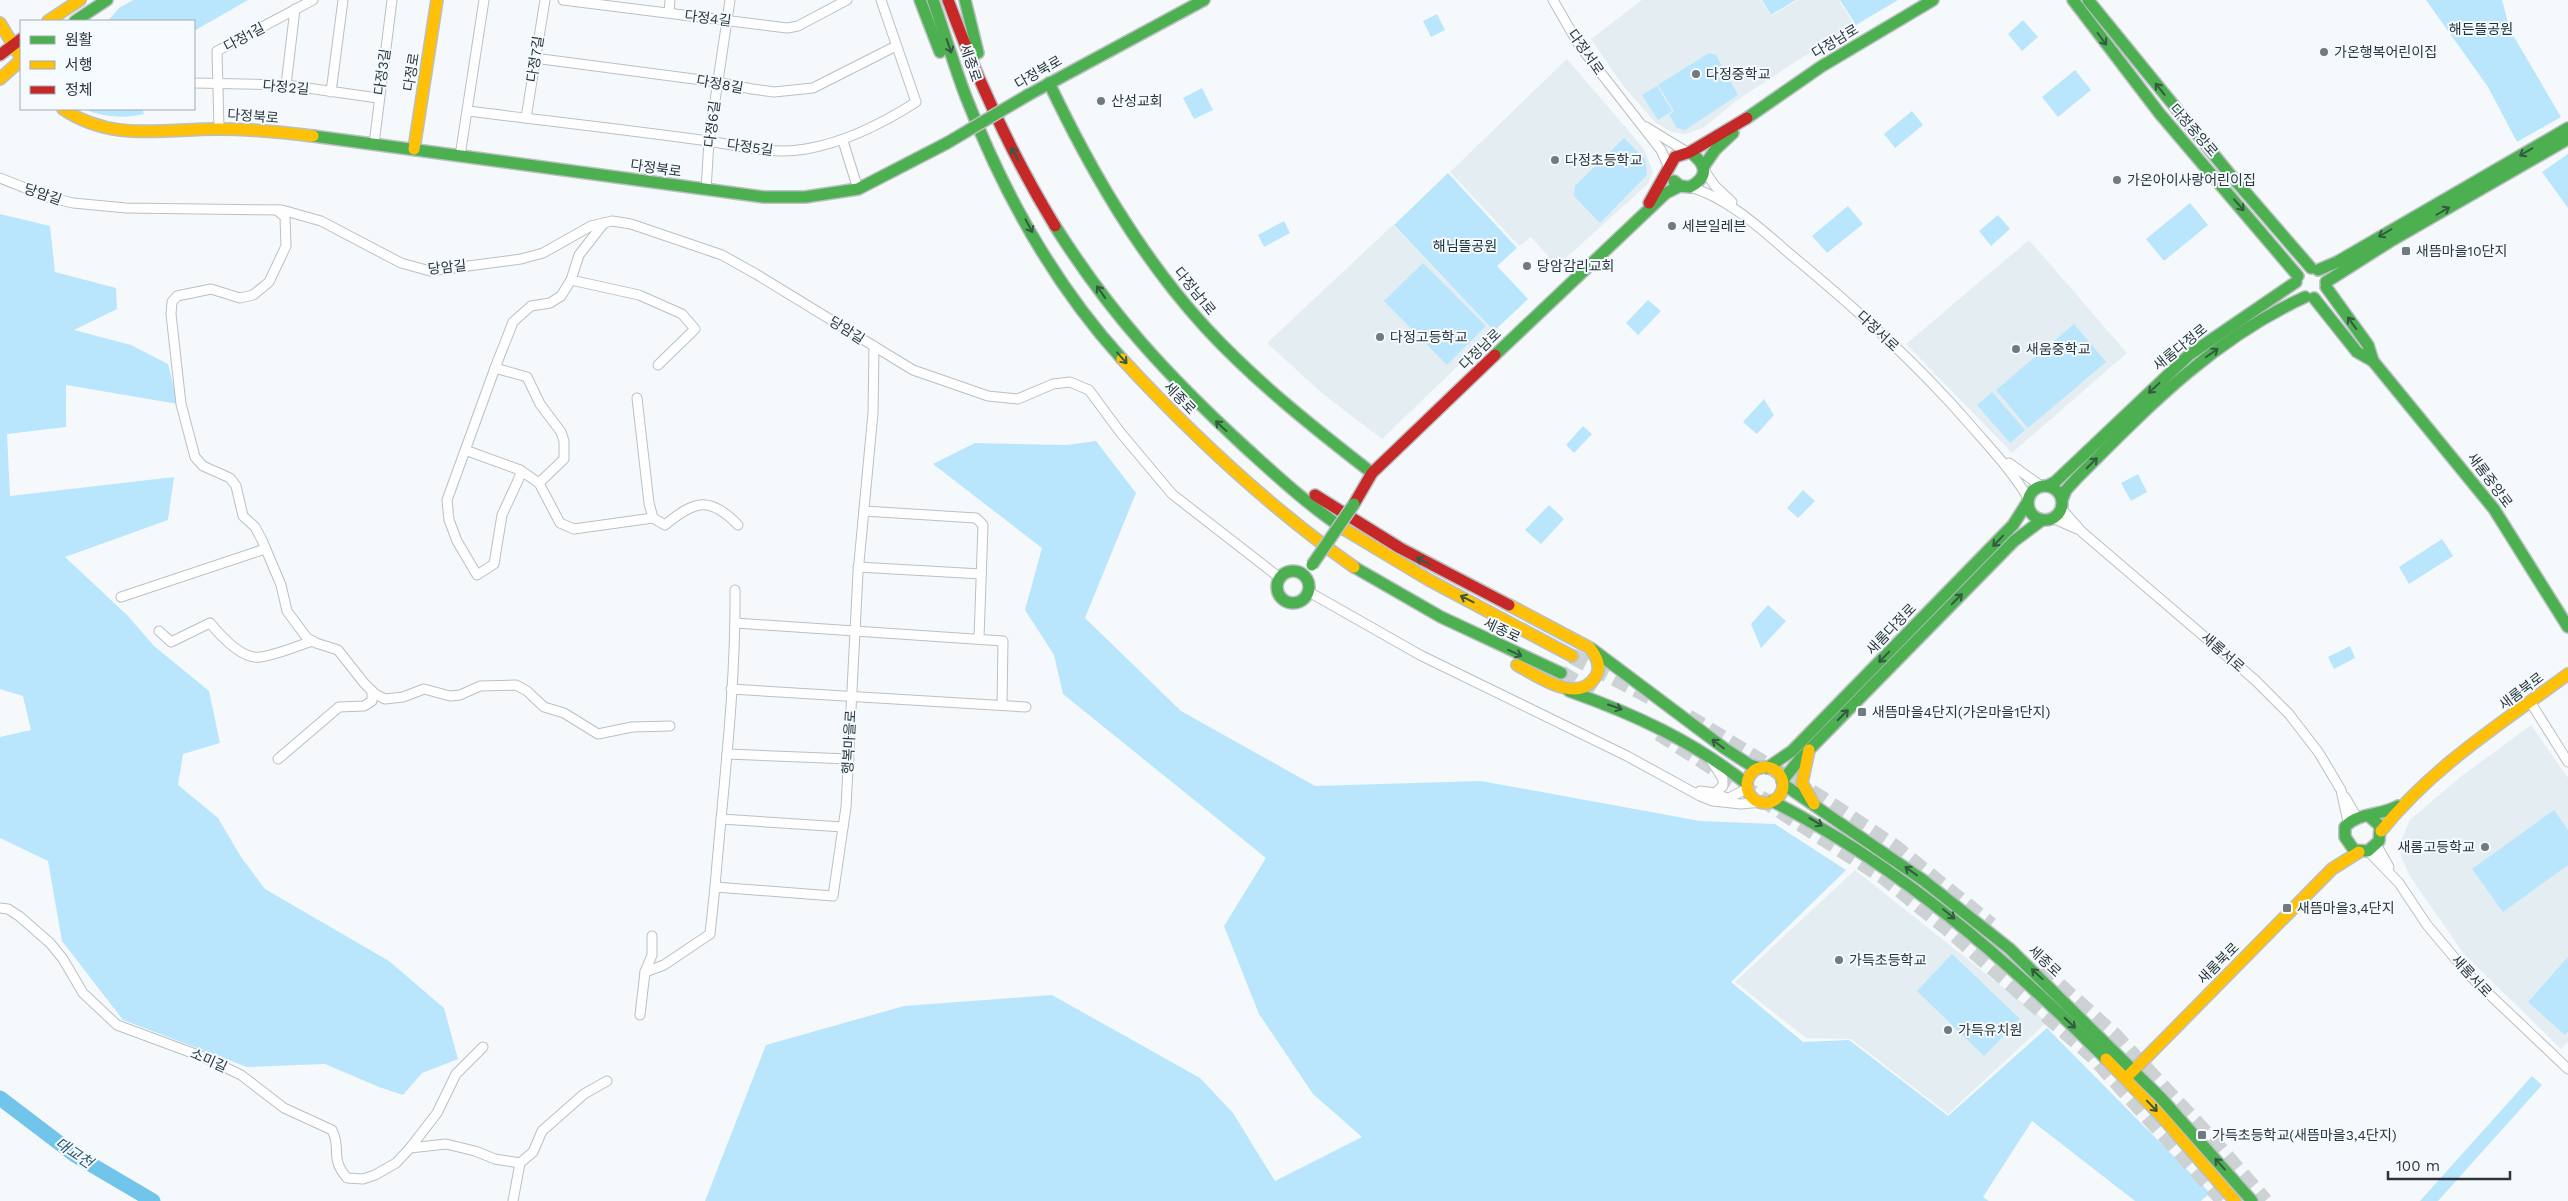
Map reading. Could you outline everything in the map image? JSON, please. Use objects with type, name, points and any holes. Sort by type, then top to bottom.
[{"type":"main road","points":[[50,20],[80,0]]},
{"type":"main road","points":[[77,20],[108,0]]},
{"type":"main road","name":"다정로","points":[[414,149],[437,0]]},
{"type":"main road","points":[[920,0],[956,90],[982,147],[1012,196]]},
{"type":"main road","name":"세종로","points":[[933,0],[971,109],[1012,196],[1049,264],[1094,326],[1140,379],[1193,433],[1258,492],[1330,550],[1400,594],[1485,640],[1561,673]]},
{"type":"main road","name":"세종로","points":[[948,0],[991,109],[1033,187],[1071,249],[1113,310],[1158,362],[1274,474],[1344,530],[1412,571],[1572,656]]},
{"type":"main road","points":[[965,0],[991,109]]},
{"type":"main road","name":"다정북로","points":[[64,110],[85,124],[124,132],[219,129],[273,131],[706,190],[764,197],[806,197],[858,189],[947,143],[1048,83],[1204,0]]},
{"type":"main road","name":"다정남로","points":[[1756,113],[1822,66],[1934,0]]},
{"type":"main road","name":"다정중앙로","points":[[2074,0],[2160,114],[2297,279]]},
{"type":"main road","name":"다정중앙로","points":[[2088,0],[2228,172],[2315,269]]},
{"type":"main road","points":[[0,23],[17,42],[20,55]]},
{"type":"main road","points":[[0,55],[17,42]]},
{"type":"main road","points":[[0,79],[20,60]]},
{"type":"main road","name":"다정남1로","points":[[1048,83],[1098,180],[1139,243],[1173,289],[1206,328],[1280,400],[1372,473]]},
{"type":"main road","points":[[1636,223],[1670,170],[1675,156],[1688,152],[1756,113]]},
{"type":"main road","points":[[1636,223],[1666,193],[1702,178],[1704,168],[1715,150],[1756,113]]},
{"type":"main road","points":[[2568,128],[2337,262],[2315,269],[2304,270],[2297,279],[2300,294],[2310,297],[2320,295],[2326,284],[2389,242],[2568,140]]},
{"type":"main road","points":[[1688,152],[1701,160],[1704,168]]},
{"type":"main road","points":[[1670,170],[1671,177],[1685,186]]},
{"type":"main road","name":"다정남로","points":[[1304,574],[1354,504],[1372,473],[1636,223]]},
{"type":"main road","points":[[2315,269],[2326,284]]},
{"type":"main road","name":"새롬다정로","points":[[2044,486],[2055,482],[2189,355],[2297,279]]},
{"type":"main road","name":"새롬중앙로","points":[[2326,284],[2368,345],[2373,361]]},
{"type":"main road","name":"새롬다정로","points":[[2061,504],[2066,490],[2077,478],[2198,362],[2284,305],[2310,297]]},
{"type":"main road","name":"새롬중앙로","points":[[2310,297],[2357,352],[2373,361],[2494,509],[2568,627]]},
{"type":"main road","points":[[1193,433],[1257,503],[1327,556],[1381,593],[1569,691],[1633,713],[1703,750],[1748,786],[1752,797],[1767,802],[1782,791],[1782,782],[1776,771],[1750,765],[1724,748],[1590,648],[1400,548],[1290,478],[1241,444]]},
{"type":"main road","points":[[2044,486],[2058,492],[2061,504],[2047,519],[2033,516],[2027,501],[2032,490],[2044,486]]},
{"type":"main road","name":"새롬다정로","points":[[1764,768],[1792,751],[2014,526],[2027,501]]},
{"type":"main road","name":"새롬다정로","points":[[1782,782],[1809,750],[2014,541],[2047,519]]},
{"type":"main road","points":[[1292,571],[1304,574],[1308,582],[1309,592],[1302,600],[1288,602],[1277,591],[1280,578],[1292,571]]},
{"type":"main road","points":[[1569,691],[1585,689],[1593,682],[1599,670],[1599,659],[1590,648]]},
{"type":"main road","name":"새롬북로","points":[[2381,832],[2400,805],[2442,767],[2568,674]]},
{"type":"main road","points":[[1809,750],[1800,778],[1806,794],[1816,806]]},
{"type":"main road","points":[[1748,786],[1751,774],[1764,768]]},
{"type":"main road","name":"세종로","points":[[1782,782],[1794,794],[1816,806],[1882,850],[1966,913],[2067,1003],[2134,1070],[2252,1201]]},
{"type":"main road","name":"세종로","points":[[1767,802],[1808,818],[1879,861],[1945,910],[2054,1007],[2192,1149],[2235,1201]]},
{"type":"main road","points":[[2369,816],[2377,822],[2381,832],[2368,849],[2350,846],[2344,837],[2352,819],[2388,812],[2400,805]]},
{"type":"main road","name":"새롬북로","points":[[2332,869],[2344,837]]},
{"type":"main road","name":"새롬북로","points":[[2125,1079],[2332,869],[2368,849]]},
{"type":"street","name":"다정1길","points":[[219,129],[217,51],[313,0]]},
{"type":"street","points":[[331,92],[343,0]]},
{"type":"street","name":"다정3길","points":[[374,144],[378,98],[392,0]]},
{"type":"street","points":[[460,156],[484,0]]},
{"type":"street","name":"다정7길","points":[[526,118],[544,0]]},
{"type":"street","name":"다정4길","points":[[563,0],[787,28],[798,26],[847,0]]},
{"type":"street","points":[[669,13],[670,0]]},
{"type":"street","name":"다정6길","points":[[706,190],[709,141],[730,0]]},
{"type":"street","name":"다정5길","points":[[468,111],[709,141],[754,150],[780,152],[805,149],[843,140],[916,102],[880,0]]},
{"type":"street","name":"다정서로","points":[[1553,0],[1579,45],[1661,150],[1670,170]]},
{"type":"street","points":[[286,85],[295,9]]},
{"type":"street","name":"다정8길","points":[[534,58],[717,82],[752,90],[802,90],[824,83],[896,46]]},
{"type":"street","name":"다정2길","points":[[195,83],[286,85],[378,98]]},
{"type":"street","points":[[1641,124],[1688,152]]},
{"type":"street","points":[[843,140],[858,189]]},
{"type":"street","points":[[1704,168],[1715,186],[1750,220]]},
{"type":"street","name":"당암길","points":[[0,178],[48,197],[73,204],[126,208],[278,210],[296,212],[321,220],[401,263],[430,271],[521,259],[543,253],[577,232],[604,223],[612,221],[632,224],[722,255],[913,370],[988,396],[1018,399],[1053,384],[1070,382],[1089,390],[1120,432],[1172,494],[1280,578]]},
{"type":"street","points":[[1685,186],[1709,192],[1750,220]]},
{"type":"street","points":[[278,210],[286,217],[286,246],[269,282],[254,295],[240,298],[210,289],[177,296],[172,302],[171,314],[182,404],[195,457],[203,466],[230,478],[236,486],[243,516],[255,527],[280,585],[287,612],[298,627],[312,641],[338,650],[372,691],[385,699],[394,699],[424,689],[450,696],[480,686],[516,685],[527,691],[544,707],[564,713],[598,734],[632,727],[670,726]]},
{"type":"street","name":"다정서로","points":[[1750,220],[1882,334],[1948,399],[1996,454]]},
{"type":"street","points":[[520,470],[520,476],[502,515],[494,564],[477,575],[457,541],[448,513],[447,500],[465,450],[513,322],[532,306],[550,303],[561,296],[571,280],[579,255],[604,223]]},
{"type":"street","points":[[571,280],[639,295],[682,314],[695,328],[658,365]]},
{"type":"street","name":"행복마을로","points":[[715,887],[834,896],[844,827],[849,759],[858,567],[873,413],[874,346]]},
{"type":"street","points":[[495,368],[527,377],[540,404],[561,432],[564,441],[564,459],[539,483]]},
{"type":"street","points":[[637,398],[649,503],[653,518]]},
{"type":"street","points":[[465,450],[520,470],[539,483],[560,523],[574,529],[653,518],[664,525],[693,505],[709,504],[725,511],[738,525]]},
{"type":"street","points":[[1996,454],[2044,486]]},
{"type":"street","points":[[1996,454],[2014,475],[2027,501]]},
{"type":"street","name":"새롬서로","points":[[2061,504],[2082,532],[2255,680],[2295,722],[2319,752],[2341,790],[2352,819]]},
{"type":"street","points":[[864,511],[976,518],[983,525],[979,638]]},
{"type":"street","points":[[2047,519],[2082,532]]},
{"type":"street","points":[[121,597],[265,549]]},
{"type":"street","points":[[858,567],[981,574]]},
{"type":"street","points":[[645,972],[664,964],[710,934],[727,754],[736,623],[735,590]]},
{"type":"street","points":[[1309,592],[1420,655],[1627,756],[1713,801],[1741,804],[1767,802]]},
{"type":"street","points":[[159,631],[171,642],[210,623],[224,640],[238,650],[258,658],[312,641]]},
{"type":"street","points":[[736,623],[1003,641],[1002,705]]},
{"type":"street","points":[[731,689],[1026,707]]},
{"type":"street","points":[[278,759],[339,707],[364,706],[372,701],[372,691]]},
{"type":"street","points":[[2531,703],[2568,762]]},
{"type":"street","points":[[1700,792],[1715,793],[1723,786],[1723,779],[1703,750]]},
{"type":"street","points":[[727,754],[849,759]]},
{"type":"street","points":[[1689,789],[1729,798],[1748,786]]},
{"type":"street","points":[[721,819],[844,827]]},
{"type":"street","name":"새롬서로","points":[[2368,849],[2398,882],[2427,925],[2469,975],[2568,1069]]},
{"type":"street","name":"소미길","points":[[0,908],[8,909],[19,916],[50,943],[83,993],[117,1025],[206,1058],[241,1075],[284,1108],[332,1130],[336,1137],[336,1158],[347,1178],[363,1179],[375,1175],[396,1163],[437,1113],[456,1074],[483,1047]]},
{"type":"street","points":[[640,1015],[645,972],[652,955],[652,936]]},
{"type":"street","points":[[513,1201],[520,1163],[533,1152],[542,1131],[584,1094],[607,1081]]},
{"type":"street","points":[[410,1148],[446,1144],[475,1151],[494,1160],[520,1163]]},
{"type":"shaded area","name":"다정중학교","points":[[1642,0],[1761,0],[1771,16],[1798,0],[1839,0],[1855,26],[1798,60],[1736,101],[1703,128],[1685,134],[1672,132],[1656,123],[1624,87],[1591,39]]},
{"type":"shaded area","name":"다정초등학교","points":[[1567,59],[1644,149],[1653,172],[1648,184],[1557,266],[1531,237],[1519,246],[1450,172]]},
{"type":"shaded area","name":"다정고등학교","points":[[1393,225],[1494,331],[1382,439],[1323,394],[1267,343]]},
{"type":"shaded area","name":"새움중학교","points":[[2029,240],[2127,353],[2012,453],[1906,344]]},
{"type":"shaded area","name":"새롬고등학교","points":[[2531,725],[2568,778],[2568,1042],[2561,1049],[2463,953],[2410,876],[2401,857],[2402,838],[2410,820],[2463,775]]},
{"type":"shaded area","points":[[1855,870],[2047,1022],[1948,1114],[1851,1039],[1806,1038],[1735,982]]},
{"type":"green space","points":[[133,0],[248,0],[195,30],[195,20],[109,20],[119,8]]},
{"type":"green space","points":[[1762,0],[1796,0],[1771,15]]},
{"type":"green space","points":[[1840,0],[1898,0],[1856,25]]},
{"type":"green space","name":"해든뜰공원","points":[[2426,0],[2502,0],[2510,30],[2561,117],[2517,142],[2488,87]]},
{"type":"green space","points":[[1437,14],[1445,30],[1431,37],[1423,21]]},
{"type":"green space","points":[[2023,20],[2038,37],[2022,51],[2008,34]]},
{"type":"green space","points":[[1709,53],[1716,55],[1738,95],[1685,130],[1677,128],[1669,115],[1674,111],[1658,85]]},
{"type":"green space","points":[[2075,70],[2091,90],[2058,117],[2042,97]]},
{"type":"green space","points":[[1657,86],[1672,111],[1658,120],[1642,95]]},
{"type":"green space","points":[[1202,88],[1213,110],[1194,119],[1183,98]]},
{"type":"green space","points":[[86,110],[142,110],[144,114],[114,116]]},
{"type":"green space","points":[[1912,111],[1923,125],[1895,148],[1884,134]]},
{"type":"green space","points":[[1624,138],[1645,159],[1647,175],[1600,223],[1574,196],[1575,186]]},
{"type":"green space","points":[[2568,154],[2568,208],[2542,172]]},
{"type":"green space","name":"해님뜰공원","points":[[1448,173],[1517,248],[1497,266],[1528,299],[1494,331],[1394,225]]},
{"type":"green space","points":[[2190,203],[2208,225],[2164,261],[2146,239]]},
{"type":"green space","points":[[1848,206],[1863,224],[1827,253],[1812,236]]},
{"type":"green space","points":[[0,214],[50,226],[55,272],[116,288],[117,309],[74,330],[131,345],[168,364],[178,404],[66,385],[66,427],[7,434],[10,496],[174,477],[168,520],[65,557],[128,616],[154,646],[209,691],[220,743],[183,754],[178,785],[218,818],[241,857],[265,889],[389,961],[444,1008],[458,1059],[422,1073],[403,1095],[325,1064],[247,1067],[123,1020],[62,941],[48,861],[0,838],[0,737],[31,730],[23,696],[0,689]]},
{"type":"green space","points":[[1998,215],[2010,229],[1991,246],[1979,231]]},
{"type":"green space","points":[[1284,221],[1290,233],[1264,247],[1258,235]]},
{"type":"green space","points":[[1423,263],[1486,326],[1447,365],[1384,301]]},
{"type":"green space","points":[[1648,300],[1661,311],[1638,335],[1626,323]]},
{"type":"green space","points":[[2074,324],[2106,362],[2028,428],[1996,390]]},
{"type":"green space","points":[[1992,392],[2025,430],[2010,443],[1977,405]]},
{"type":"green space","points":[[1764,399],[1774,415],[1757,434],[1743,422]]},
{"type":"green space","points":[[1583,426],[1592,434],[1574,453],[1566,445]]},
{"type":"green space","points":[[1096,441],[1136,493],[1085,618],[1181,711],[1315,786],[1481,781],[1700,821],[1775,824],[1846,870],[1731,982],[1803,1042],[1849,1040],[1948,1116],[2047,1028],[2210,1193],[2201,1201],[2135,1201],[2032,1121],[1983,1197],[1989,1201],[705,1201],[766,1045],[904,1006],[1052,995],[1200,1078],[1233,1113],[1275,1181],[1362,1137],[1313,1094],[1259,1014],[1224,926],[1266,858],[1063,694],[1054,655],[1025,610],[1042,548],[933,464],[975,443],[1067,445]]},
{"type":"green space","points":[[2138,474],[2147,492],[2131,501],[2121,483]]},
{"type":"green space","points":[[1803,490],[1815,501],[1798,518],[1787,508]]},
{"type":"green space","points":[[1549,505],[1564,519],[1541,544],[1525,530]]},
{"type":"green space","points":[[2442,539],[2453,556],[2409,584],[2399,567]]},
{"type":"green space","points":[[1768,605],[1786,621],[1761,648],[1751,624]]},
{"type":"green space","points":[[2350,646],[2355,658],[2334,669],[2328,657]]},
{"type":"green space","points":[[2554,810],[2568,830],[2568,865],[2503,912],[2472,869]]},
{"type":"green space","points":[[1952,954],[2020,1019],[1984,1056],[1917,991]]},
{"type":"green space","points":[[2568,957],[2568,1032],[2565,1035],[2528,1002]]},
{"type":"green space","points":[[2532,1076],[2542,1085],[2438,1201],[2420,1201]]},
{"type":"waterway","name":"대교천","points":[[0,1098],[75,1155],[153,1201]]},
{"type":"tunnel","points":[[1572,656],[1651,697]]},
{"type":"tunnel","points":[[1561,673],[1593,693]]},
{"type":"tunnel","points":[[1688,717],[1824,800],[1896,848],[1991,925]]},
{"type":"tunnel","points":[[1659,733],[1884,877],[1952,932],[2093,1056],[2224,1201]]},
{"type":"tunnel","points":[[2041,969],[2115,1036],[2213,1141],[2265,1201]]},
{"type":"traffic: fast","points":[[77,20],[107,0]]},
{"type":"traffic: fast","points":[[920,0],[940,52]]},
{"type":"traffic: fast","points":[[933,0],[966,97],[980,132],[1013,202],[1052,268],[1097,330],[1122,359]]},
{"type":"traffic: fast","points":[[965,0],[978,53]]},
{"type":"traffic: fast","points":[[1028,95],[1204,0]]},
{"type":"traffic: fast","points":[[1747,118],[1822,66],[1933,0]]},
{"type":"traffic: fast","points":[[2073,0],[2160,114],[2298,276]]},
{"type":"traffic: fast","points":[[2088,0],[2228,172],[2311,268]]},
{"type":"traffic: fast","points":[[1049,83],[1082,148],[1118,212],[1182,300],[1225,348],[1265,386],[1372,473]]},
{"type":"traffic: fast","points":[[947,143],[1028,95]]},
{"type":"traffic: fast","points":[[2318,270],[2337,262],[2568,128]]},
{"type":"traffic: fast","points":[[1704,166],[1715,150],[1733,133]]},
{"type":"traffic: fast","points":[[313,136],[764,197],[805,197],[858,189],[947,143]]},
{"type":"traffic: fast","points":[[2326,282],[2389,242],[2568,139]]},
{"type":"traffic: fast","points":[[1674,181],[1680,186],[1690,187],[1701,179],[1704,170],[1702,165],[1690,152]]},
{"type":"traffic: fast","points":[[1495,355],[1666,193],[1680,186]]},
{"type":"traffic: fast","points":[[1055,226],[1097,288],[1166,369],[1217,421],[1269,469],[1305,500],[1344,529]]},
{"type":"traffic: fast","points":[[2047,486],[2055,482],[2189,355],[2296,282]]},
{"type":"traffic: fast","points":[[2326,287],[2368,345],[2373,361]]},
{"type":"traffic: fast","points":[[2062,500],[2066,490],[2077,478],[2183,377],[2241,333],[2305,297]]},
{"type":"traffic: fast","points":[[2314,298],[2357,352],[2373,361],[2494,509],[2568,627]]},
{"type":"traffic: fast","points":[[2045,486],[2052,487],[2057,491],[2061,496],[2062,503],[2061,510],[2057,515],[2052,519],[2045,520],[2038,519],[2033,515],[2029,510],[2028,503],[2029,496],[2033,491],[2038,487],[2045,486]]},
{"type":"traffic: fast","points":[[1767,768],[1792,751],[2013,525],[2027,503]]},
{"type":"traffic: fast","points":[[1312,565],[1354,504]]},
{"type":"traffic: fast","points":[[1782,781],[1800,759],[2014,541],[2042,520]]},
{"type":"traffic: fast","points":[[1354,567],[1441,617],[1561,673]]},
{"type":"traffic: fast","points":[[1293,571],[1299,572],[1304,576],[1308,581],[1309,587],[1308,593],[1304,598],[1299,602],[1293,603],[1287,602],[1282,598],[1278,593],[1277,587],[1278,581],[1282,576],[1287,572],[1293,571]]},
{"type":"traffic: fast","points":[[1592,649],[1724,748],[1750,765],[1760,768]]},
{"type":"traffic: fast","points":[[1569,691],[1617,709],[1662,730],[1706,755],[1747,784]]},
{"type":"traffic: fast","points":[[1783,784],[1923,880],[2010,949],[2161,1098],[2252,1201]]},
{"type":"traffic: fast","points":[[1772,801],[1864,855],[1949,916],[2029,985],[2106,1059]]},
{"type":"traffic: fast","points":[[2369,816],[2380,826],[2379,841],[2368,851],[2354,850],[2345,837],[2345,827],[2350,822],[2363,816],[2398,806]]},
{"type":"traffic: slow","points":[[50,20],[80,0]]},
{"type":"traffic: slow","points":[[414,149],[437,0]]},
{"type":"traffic: slow","points":[[0,23],[20,56]]},
{"type":"traffic: slow","points":[[0,79],[20,61]]},
{"type":"traffic: slow","points":[[65,110],[81,119],[119,130],[230,129],[313,136]]},
{"type":"traffic: slow","points":[[1122,359],[1204,443],[1292,520],[1354,567]]},
{"type":"traffic: slow","points":[[1344,529],[1429,580],[1572,656]]},
{"type":"traffic: slow","points":[[1509,605],[1590,648],[1596,658],[1598,672],[1588,685],[1569,689],[1546,681],[1517,665]]},
{"type":"traffic: slow","points":[[2381,831],[2423,786],[2469,746],[2568,674]]},
{"type":"traffic: slow","points":[[1809,750],[1802,783],[1814,804]]},
{"type":"traffic: slow","points":[[1765,767],[1777,773],[1783,785],[1777,797],[1765,803],[1753,797],[1747,785],[1753,773],[1765,767]]},
{"type":"traffic: slow","points":[[2127,1077],[2332,869],[2359,852]]},
{"type":"traffic: slow","points":[[2106,1059],[2163,1118],[2235,1201]]},
{"type":"traffic: jam","points":[[948,0],[971,59],[1009,144],[1055,226]]},
{"type":"traffic: jam","points":[[0,55],[20,40]]},
{"type":"traffic: jam","points":[[1649,203],[1675,157],[1690,152],[1747,118]]},
{"type":"traffic: jam","points":[[1354,504],[1372,473],[1495,355]]},
{"type":"traffic: jam","points":[[1315,495],[1400,548],[1509,605]]},
{"type":"place","name":"가온행복어린이집","points":[[2324,52]]},
{"type":"place","name":"다정중학교","points":[[1696,74]]},
{"type":"place","name":"산성교회","points":[[1101,101]]},
{"type":"place","name":"다정초등학교","points":[[1555,160]]},
{"type":"place","name":"가온아이사랑어린이집","points":[[2117,180]]},
{"type":"place","name":"세븐일레븐","points":[[1672,226]]},
{"type":"place","name":"새뜸마을10단지","points":[[2406,251]]},
{"type":"place","name":"당암감리교회","points":[[1527,266]]},
{"type":"place","name":"다정고등학교","points":[[1380,337]]},
{"type":"place","name":"새움중학교","points":[[2016,349]]},
{"type":"place","name":"새뜸마을4단지(가온마을1단지)","points":[[1862,712]]},
{"type":"place","name":"새롬고등학교","points":[[2485,847]]},
{"type":"place","name":"새뜸마을3,4단지","points":[[2287,908]]},
{"type":"place","name":"가득초등학교","points":[[1839,960]]},
{"type":"place","name":"가득유치원","points":[[1948,1030]]},
{"type":"place","name":"가득초등학교(새뜸마을3,4단지)","points":[[2202,1135]]}]
